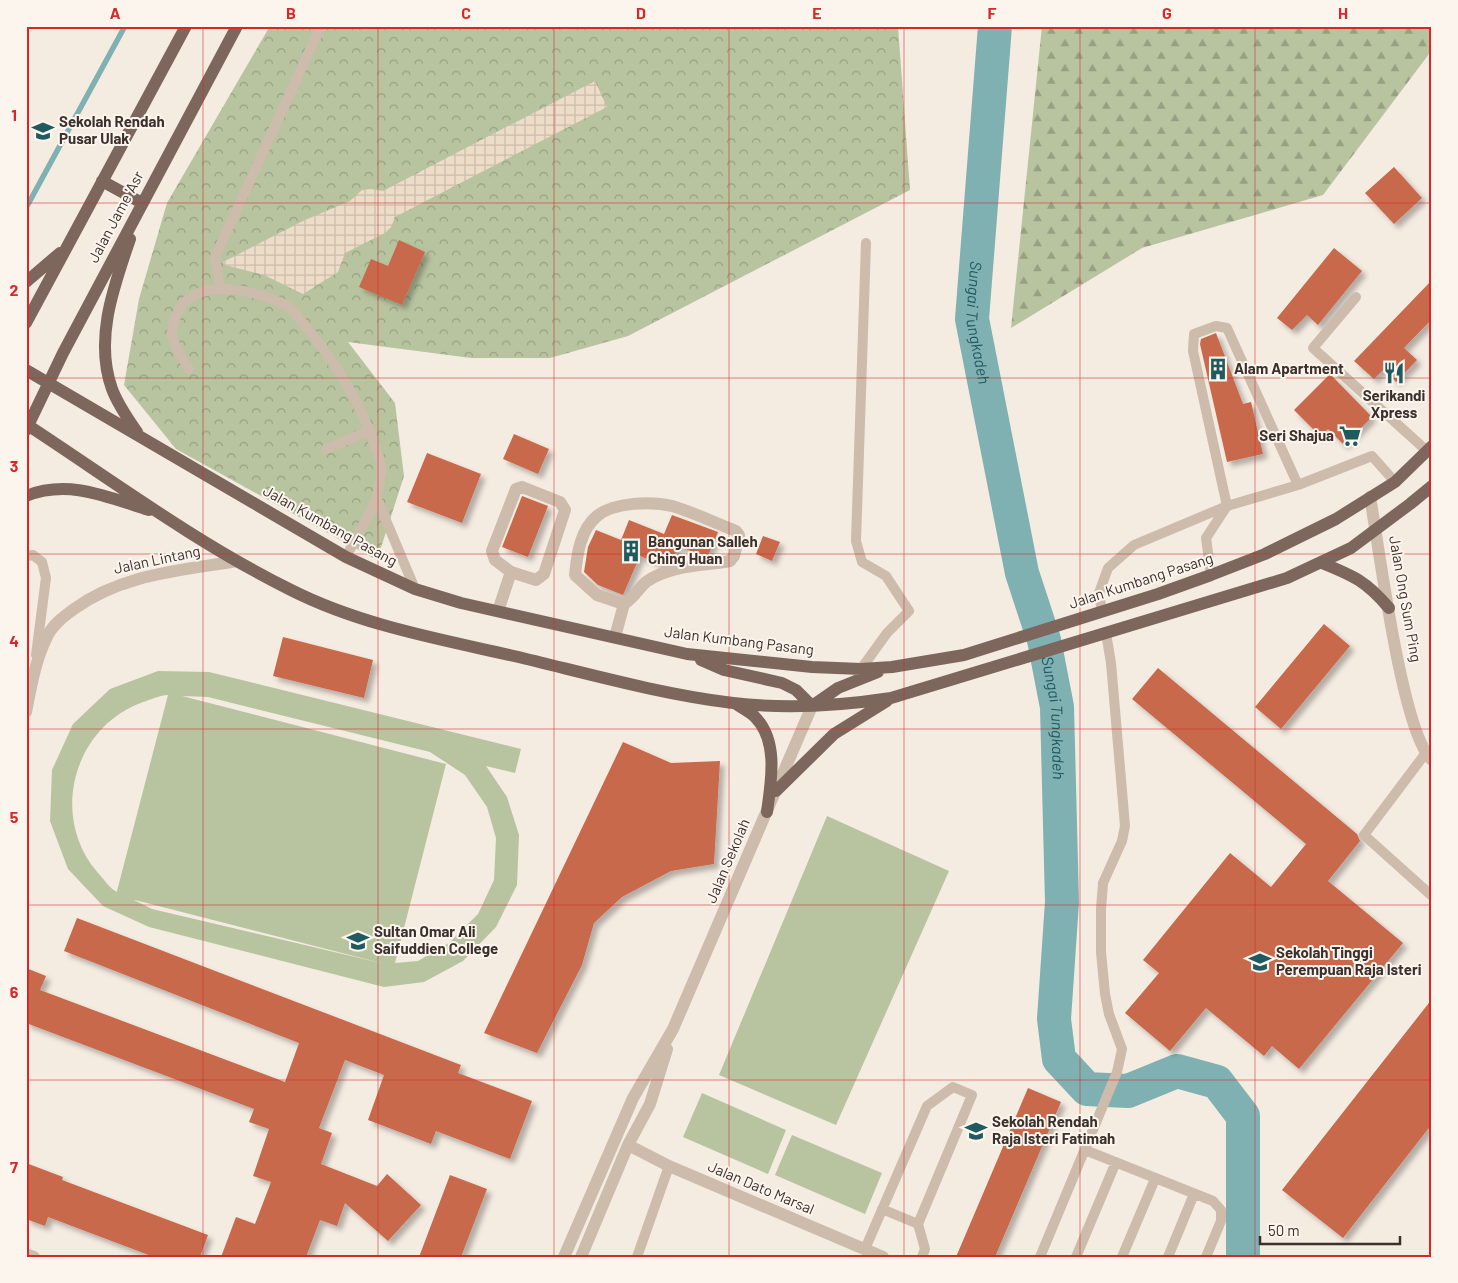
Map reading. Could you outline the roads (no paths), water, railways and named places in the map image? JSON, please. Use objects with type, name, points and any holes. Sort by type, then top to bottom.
[{"type":"main road","name":"Jalan Jame 'Asr","points":[[26,323],[186,26]]},
{"type":"main road","name":"Jalan Jame 'Asr","points":[[27,427],[142,203],[237,26]]},
{"type":"main road","points":[[102,181],[142,203],[116,282],[106,324],[106,366],[112,389],[121,408],[139,435]]},
{"type":"main road","points":[[26,282],[66,248]]},
{"type":"main road","name":"Jalan Kumbang Pasang","points":[[26,370],[346,557],[415,589],[461,603],[687,654],[768,664],[861,669],[892,667],[964,654],[1084,618],[1211,575],[1299,538],[1395,482],[1429,448]]},
{"type":"main road","points":[[27,427],[237,561],[292,591],[338,611],[382,625],[689,696],[734,703],[812,706],[856,704],[891,698],[1106,634],[1286,578],[1322,563],[1351,548],[1432,486]]},
{"type":"main road","points":[[26,496],[42,490],[70,488],[161,514]]},
{"type":"main road","points":[[1322,563],[1356,576],[1373,589],[1389,608]]},
{"type":"main road","points":[[687,654],[724,670],[782,683],[796,690],[812,706]]},
{"type":"main road","points":[[812,706],[838,688],[892,667]]},
{"type":"main road","points":[[776,791],[834,734],[891,698]]},
{"type":"main road","points":[[734,703],[756,717],[766,734],[771,752],[771,776],[767,812]]},
{"type":"street","points":[[522,486],[560,502],[565,510],[541,578],[536,580],[511,572],[495,560],[492,551],[516,489],[522,486]]},
{"type":"street","name":"Jalan Ong Sum Ping","points":[[1370,497],[1409,712],[1428,757]]},
{"type":"street","points":[[615,637],[624,604],[633,599],[645,583],[661,574],[730,561],[734,556],[739,535],[736,531],[672,506],[652,503],[625,504],[598,515],[586,530],[580,545],[575,576],[597,596],[624,604]]},
{"type":"street","name":"Jalan Lintang","points":[[26,712],[34,668],[46,637],[60,619],[106,589],[157,574],[237,561]]},
{"type":"street","points":[[498,611],[511,572]]},
{"type":"street","name":"Jalan Sekolah","points":[[581,1257],[628,1145],[650,1104],[673,1029],[812,706]]},
{"type":"street","name":"Jalan Sekolah","points":[[564,1257],[633,1098],[673,1029]]},
{"type":"street","name":"Jalan Dato Marsal","points":[[628,1145],[670,1166],[883,1257]]},
{"type":"street","points":[[26,1254],[34,1257]]},
{"type":"lane","points":[[220,288],[215,257],[321,26]]},
{"type":"lane","points":[[861,669],[888,633],[909,611],[886,576],[862,562],[856,541],[866,242]]},
{"type":"lane","points":[[189,369],[172,338],[173,324],[178,310],[188,300],[200,293],[220,288],[258,294],[288,306],[338,369],[370,430],[381,466],[377,499],[346,557]]},
{"type":"lane","points":[[1356,297],[1313,348],[1429,448]]},
{"type":"lane","points":[[1211,575],[1206,538],[1227,506],[1193,351],[1194,334],[1216,326],[1227,328],[1298,485]]},
{"type":"lane","points":[[326,449],[370,430]]},
{"type":"lane","points":[[1102,612],[1099,593],[1108,568],[1134,546],[1227,506],[1298,485],[1372,456],[1395,482]]},
{"type":"lane","points":[[377,499],[415,589]]},
{"type":"lane","name":"Jalan Lintang","points":[[26,556],[33,555],[42,562],[46,578],[34,668]]},
{"type":"lane","points":[[1040,1257],[1117,1072],[1122,1049],[1109,1014],[1101,952],[1103,883],[1122,841],[1126,826],[1111,664],[1106,634]]},
{"type":"lane","points":[[1428,757],[1364,835],[1432,896]]},
{"type":"lane","points":[[865,1250],[927,1106],[953,1087],[972,1095],[918,1224],[925,1250],[922,1257]]},
{"type":"lane","points":[[1085,1150],[1213,1201],[1221,1210],[1221,1221],[1206,1257]]},
{"type":"lane","points":[[1076,1257],[1116,1162]]},
{"type":"lane","points":[[637,1257],[670,1166]]},
{"type":"lane","points":[[1122,1257],[1155,1179]]},
{"type":"lane","points":[[1168,1257],[1194,1194]]},
{"type":"lane","points":[[882,1209],[918,1224]]},
{"type":"waterway","points":[[26,208],[125,26]]},
{"type":"waterway","name":"Sungai Tungkadeh","points":[[995,26],[972,319],[1022,573],[1044,640],[1057,707],[1062,902],[1054,1019],[1059,1059],[1087,1089],[1128,1091],[1177,1071],[1217,1082],[1243,1116],[1243,1257]]},
{"type":"place","name":"Sekolah Rendah Pusar Ulak","points":[[43,131]]},
{"type":"place","name":"Alam Apartment","points":[[1218,369]]},
{"type":"place","name":"Serikandi Xpress","points":[[1394,373]]},
{"type":"place","name":"Seri Shajua","points":[[1350,436]]},
{"type":"place","name":"Bangunan Salleh Ching Huan","points":[[631,551]]},
{"type":"place","name":"Sultan Omar Ali Saifuddien College","points":[[358,941]]},
{"type":"place","name":"Sekolah Tinggi Perempuan Raja Isteri","points":[[1260,962]]},
{"type":"place","name":"Sekolah Rendah Raja Isteri Fatimah","points":[[976,1131]]}]
